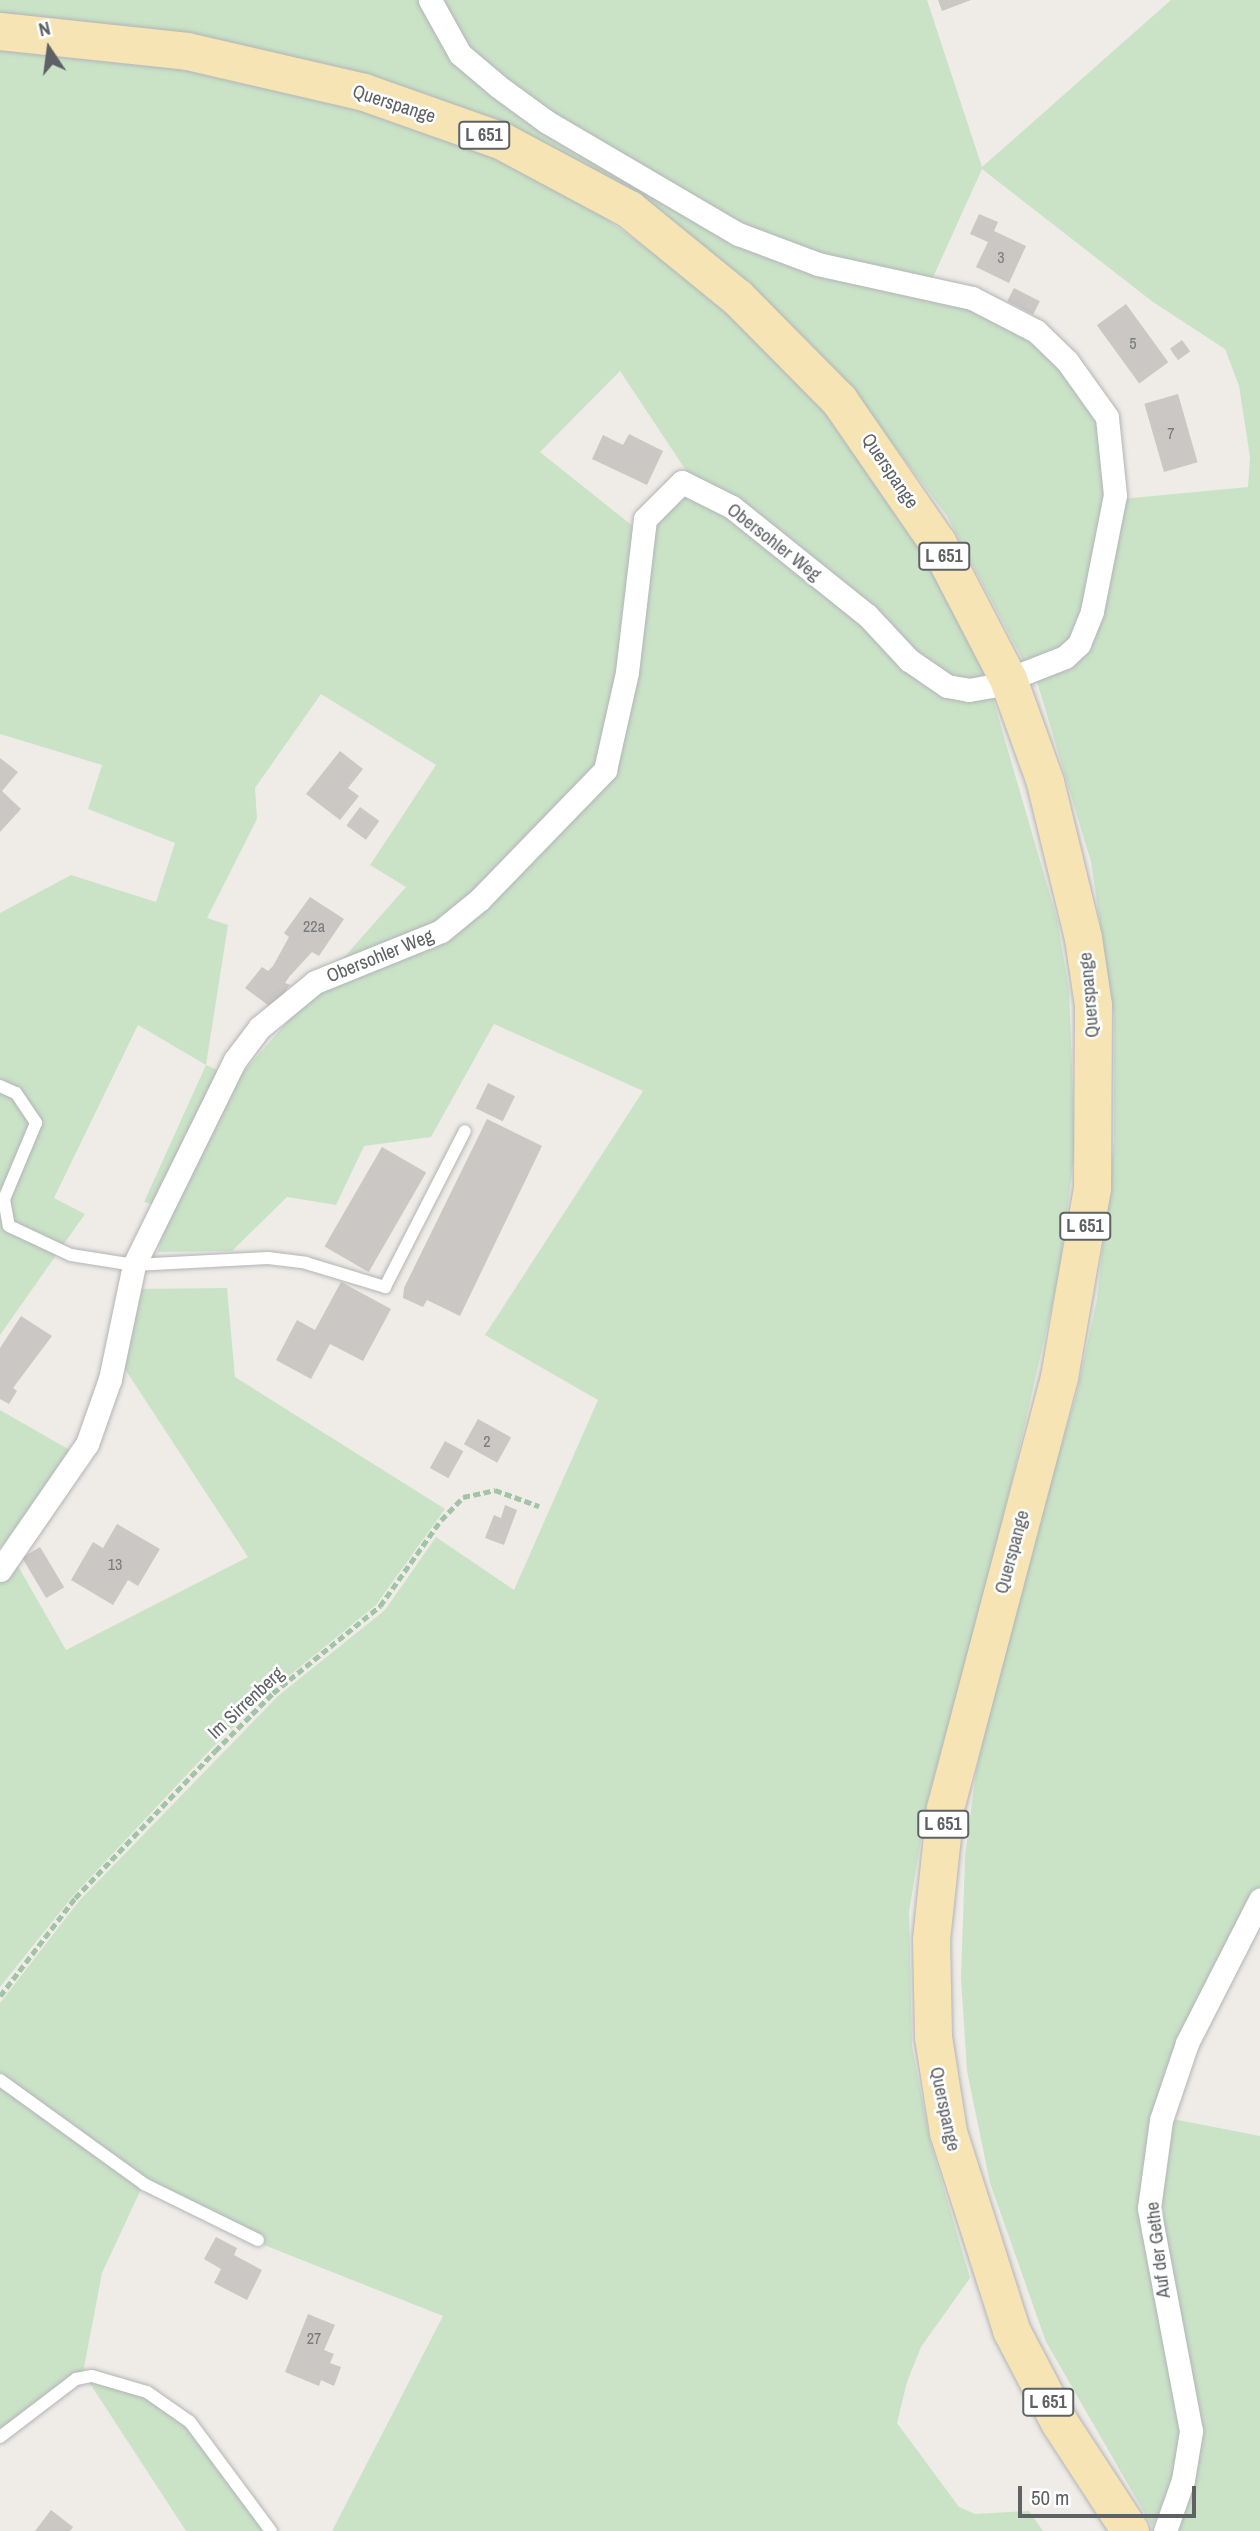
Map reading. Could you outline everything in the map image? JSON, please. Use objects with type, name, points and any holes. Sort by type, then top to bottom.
[{"type":"main road","name":"Querspange","points":[[0,31],[187,51],[364,92],[502,141],[629,209],[737,297],[839,400],[937,542],[1008,679],[1045,782],[1083,938],[1093,1005],[1092,1188],[1059,1377],[945,1808],[931,1939],[933,2037],[948,2132],[1011,2330],[1059,2422],[1130,2531]]},
{"type":"street","name":"Obersohler Weg","points":[[0,1570],[87,1444],[110,1379],[134,1265],[235,1060],[259,1028],[315,982],[441,931],[480,899],[605,770],[633,633],[645,519],[682,482],[733,507],[867,615],[909,660],[947,686],[969,690],[1008,679],[1065,657],[1079,644],[1103,558],[1115,495],[1107,416],[1067,361],[1036,331],[972,299],[818,264],[738,234],[547,122],[499,87],[460,54],[430,0]]},
{"type":"street","name":"Auf der Gethe","points":[[1165,2531],[1183,2480],[1191,2431],[1149,2208],[1161,2120],[1187,2043],[1260,1900]]},
{"type":"lane","points":[[0,1086],[16,1093],[36,1123],[4,1199],[9,1226],[71,1255],[134,1265],[268,1258],[306,1263],[385,1287],[465,1131]]},
{"type":"lane","points":[[0,2080],[144,2184],[258,2240]]},
{"type":"lane","points":[[0,2437],[76,2379],[92,2376],[147,2392],[190,2422],[271,2531]]},
{"type":"path","name":"Im Sirrenberg","points":[[0,1996],[75,1898],[215,1751],[273,1693],[380,1606],[441,1520],[463,1497],[495,1490],[539,1506]]},
{"type":"green space","points":[[0,0],[421,0],[456,59],[738,240],[969,305],[1030,335],[1104,420],[1107,496],[1085,606],[1063,655],[1027,668],[947,516],[850,387],[511,127],[0,14]]},
{"type":"green space","points":[[436,0],[927,0],[982,167],[1171,0],[1260,0],[1260,1888],[1183,2039],[1144,2205],[1184,2428],[1176,2477],[1152,2526],[1046,2342],[990,2183],[967,2071],[961,1978],[965,1856],[976,1772],[1011,1616],[1076,1396],[1097,1299],[1114,1142],[1114,1017],[1091,862],[1035,675],[1069,666],[1121,499],[1248,487],[1250,457],[1239,386],[1225,349],[1153,302],[982,169],[930,284],[904,279],[740,228],[594,143],[465,50]]},
{"type":"green space","points":[[0,42],[98,50],[410,118],[565,189],[723,304],[832,408],[931,566],[985,674],[965,682],[949,679],[691,478],[620,371],[540,452],[639,531],[685,485],[864,620],[906,667],[991,692],[1057,919],[1069,989],[1075,1148],[1059,1275],[991,1572],[927,1803],[909,1912],[912,2046],[930,2141],[970,2278],[921,2347],[907,2382],[897,2423],[959,2507],[975,2514],[1029,2511],[1043,2531],[332,2531],[443,2316],[264,2245],[264,2239],[144,2182],[0,2074],[0,2003],[79,1901],[278,1696],[385,1610],[436,1537],[514,1590],[598,1400],[485,1335],[643,1091],[494,1024],[431,1137],[364,1146],[336,1205],[287,1197],[232,1251],[158,1252],[167,1208],[144,1202],[206,1065],[138,1025],[54,1198],[85,1214],[0,1335],[0,913],[71,875],[156,902],[175,843],[88,809],[102,765],[0,734]],"holes":[[[321,694],[436,765],[370,865],[406,887],[237,1079],[206,1065],[228,925],[207,918],[257,819],[255,788]]]},
{"type":"green space","points":[[227,1288],[235,1377],[445,1509],[376,1605],[268,1693],[210,1750],[72,1897],[0,1987],[0,1577],[14,1559],[66,1650],[248,1557],[119,1360],[135,1289]]},
{"type":"green space","points":[[0,1410],[75,1453],[0,1548]]},
{"type":"green space","points":[[0,2087],[143,2185],[102,2273],[83,2373],[0,2431]]},
{"type":"green space","points":[[1173,2119],[1260,2136],[1260,2531],[1179,2531],[1200,2427],[1191,2366],[1172,2291],[1162,2206]]},
{"type":"green space","points":[[87,2379],[142,2394],[188,2424],[267,2531],[186,2531]]},
{"type":"building","points":[[938,0],[971,0],[942,11]]},
{"type":"building","points":[[979,214],[998,222],[994,231],[1026,246],[1009,283],[976,267],[988,242],[970,234]]},
{"type":"building","points":[[1014,288],[1040,301],[1033,315],[1007,301]]},
{"type":"building","points":[[1126,304],[1168,362],[1139,383],[1097,325]]},
{"type":"building","points":[[1182,340],[1190,351],[1178,360],[1170,349]]},
{"type":"building","points":[[1178,394],[1198,462],[1164,472],[1144,404]]},
{"type":"building","points":[[629,434],[663,451],[647,485],[592,459],[603,435],[623,445]]},
{"type":"building","points":[[340,751],[363,769],[348,788],[359,796],[340,820],[306,794]]},
{"type":"building","points":[[0,758],[18,772],[2,791],[21,809],[0,832]]},
{"type":"building","points":[[360,807],[379,821],[366,840],[346,826]]},
{"type":"building","points":[[310,897],[344,919],[319,956],[312,952],[289,977],[285,983],[290,985],[272,1008],[245,988],[262,967],[268,971],[273,966],[289,937],[284,933]]},
{"type":"building","points":[[488,1083],[515,1096],[503,1121],[476,1108]]},
{"type":"building","points":[[487,1119],[542,1146],[460,1316],[427,1300],[423,1307],[403,1298],[404,1288]]},
{"type":"building","points":[[382,1147],[426,1172],[369,1272],[324,1247]]},
{"type":"building","points":[[341,1282],[391,1309],[363,1361],[330,1344],[311,1379],[276,1360],[297,1320],[315,1330]]},
{"type":"building","points":[[21,1316],[52,1336],[13,1388],[17,1391],[9,1404],[0,1399],[0,1348]]},
{"type":"building","points":[[478,1419],[511,1437],[497,1463],[464,1444]]},
{"type":"building","points":[[445,1441],[463,1451],[448,1478],[430,1468]]},
{"type":"building","points":[[505,1505],[517,1510],[504,1545],[485,1538],[494,1515],[501,1518]]},
{"type":"building","points":[[117,1524],[160,1549],[138,1586],[128,1580],[113,1605],[71,1580],[93,1542],[103,1548]]},
{"type":"building","points":[[40,1547],[64,1587],[46,1598],[22,1558]]},
{"type":"building","points":[[216,2237],[237,2248],[234,2255],[262,2270],[247,2300],[214,2283],[221,2269],[204,2259]]},
{"type":"building","points":[[308,2314],[335,2325],[324,2350],[334,2354],[330,2363],[341,2367],[334,2386],[321,2380],[319,2386],[285,2372]]},
{"type":"building","points":[[51,2510],[73,2527],[70,2531],[35,2531]]}]
